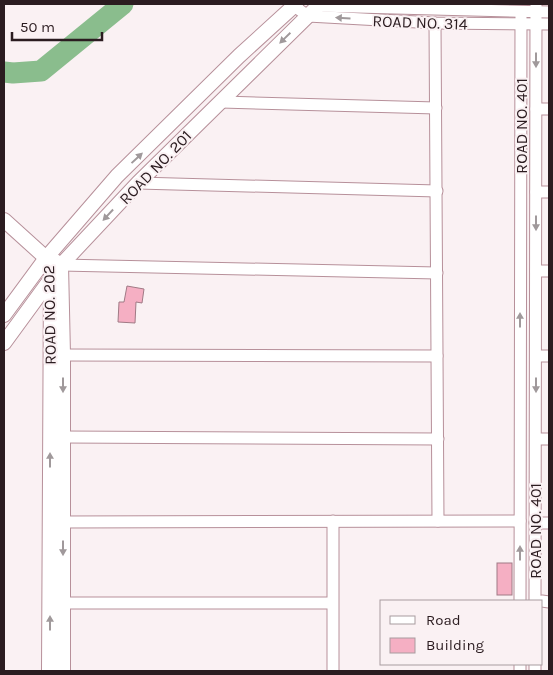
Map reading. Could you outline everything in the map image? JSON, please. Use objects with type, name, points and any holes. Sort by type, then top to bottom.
[{"type":"street","name":"ROAD NO. 201","points":[[4,315],[46,258],[117,176],[239,56],[295,5]]},
{"type":"street","points":[[295,5],[308,16]]},
{"type":"street","name":"ROAD NO. 314","points":[[318,5],[441,6],[521,12],[536,8],[549,12]]},
{"type":"street","name":"ROAD NO. 201","points":[[4,343],[61,265],[138,183],[318,5]]},
{"type":"street","name":"ROAD NO. 401","points":[[536,8],[536,600]]},
{"type":"street","name":"ROAD NO. 401","points":[[520,600],[521,12]]},
{"type":"street","name":"ROAD NO. 314","points":[[308,16],[435,24],[549,24]]},
{"type":"street","points":[[435,24],[438,521]]},
{"type":"street","points":[[221,102],[436,108]]},
{"type":"street","points":[[536,109],[549,109]]},
{"type":"street","points":[[138,183],[436,191]]},
{"type":"street","points":[[536,192],[549,192]]},
{"type":"street","points":[[4,220],[46,258]]},
{"type":"street","name":"ROAD NO. 202","points":[[50,671],[51,277],[46,258],[52,259],[61,265],[63,355],[63,671]]},
{"type":"street","points":[[61,265],[437,273]]},
{"type":"street","points":[[536,271],[549,271]]},
{"type":"street","points":[[63,355],[437,356]]},
{"type":"street","points":[[536,356],[549,356]]},
{"type":"street","points":[[63,437],[438,440]]},
{"type":"street","points":[[536,439],[549,439]]},
{"type":"street","points":[[333,521],[333,671]]},
{"type":"street","points":[[63,522],[520,521]]},
{"type":"street","points":[[536,523],[549,523]]},
{"type":"street","points":[[63,603],[332,603]]},
{"type":"building","points":[[127,286],[144,289],[142,303],[136,302],[135,323],[118,322],[119,302],[124,302]]},
{"type":"building","points":[[497,563],[512,563],[512,595],[497,595]]},
{"type":"waterway","points":[[4,72],[41,71],[123,4]]}]
